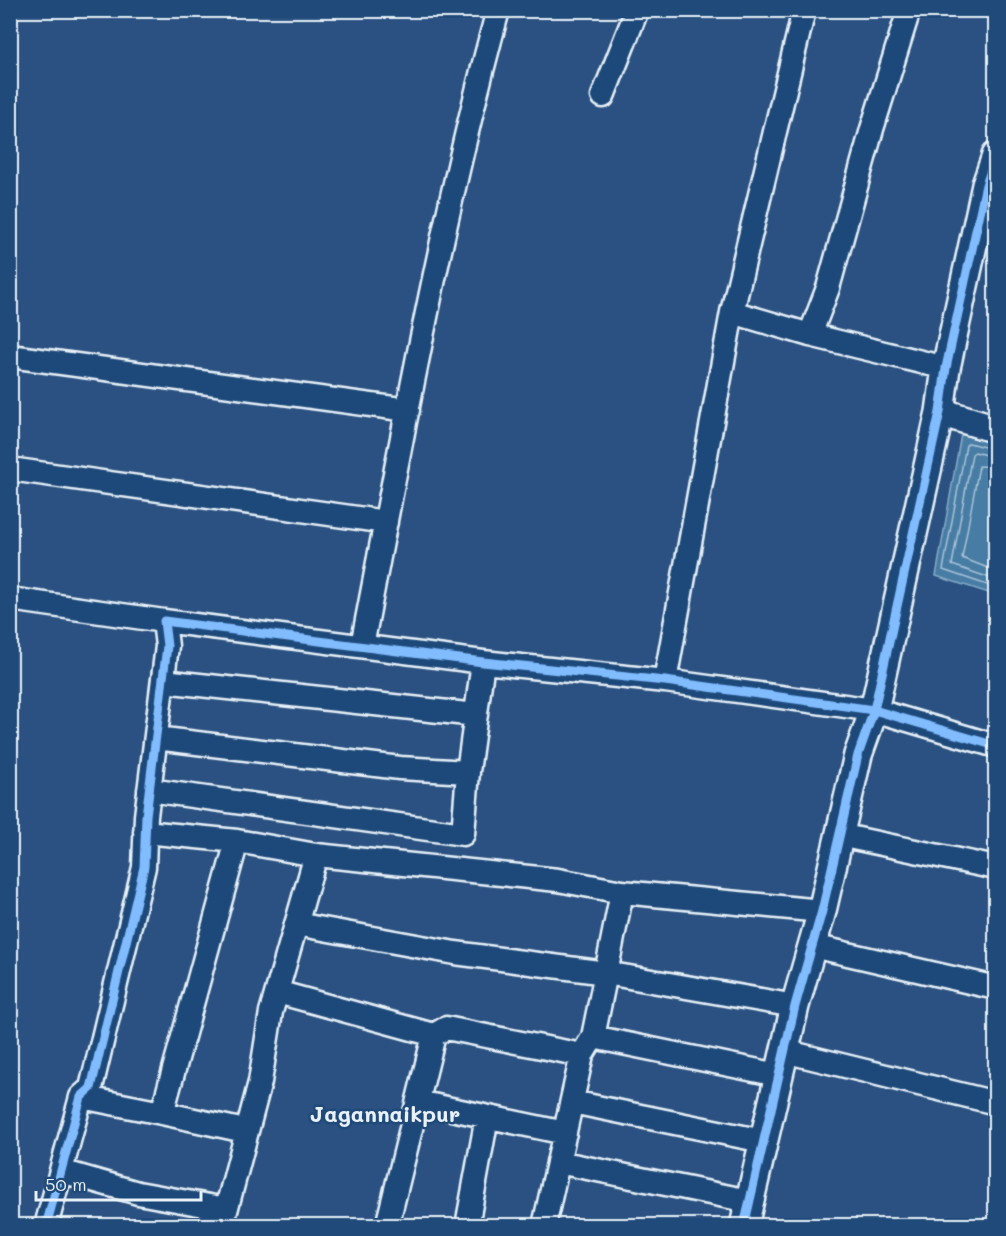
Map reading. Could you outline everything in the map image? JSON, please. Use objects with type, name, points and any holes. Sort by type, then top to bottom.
[{"type":"street","points":[[362,646],[437,257],[471,107],[498,10]]},
{"type":"street","points":[[603,96],[637,10]]},
{"type":"street","points":[[665,681],[732,312],[804,10]]},
{"type":"street","points":[[810,335],[828,288],[872,129],[909,10]]},
{"type":"street","points":[[558,1162],[746,1213],[795,1006],[822,911],[858,754],[874,710],[940,412],[946,368],[991,187],[996,156]]},
{"type":"street","points":[[732,312],[810,335],[946,368]]},
{"type":"street","points":[[10,356],[408,410]]},
{"type":"street","points":[[940,412],[996,429]]},
{"type":"street","points":[[10,469],[386,522]]},
{"type":"street","points":[[10,599],[483,662],[665,681],[874,710],[996,746]]},
{"type":"street","points":[[46,1226],[81,1097],[91,1088],[144,867],[149,790],[167,646],[165,621]]},
{"type":"street","points":[[149,790],[463,834],[468,772],[483,662]]},
{"type":"street","points":[[163,681],[476,715]]},
{"type":"street","points":[[156,738],[400,768],[468,772]]},
{"type":"street","points":[[145,832],[237,842],[316,855],[558,880],[622,892],[822,911]]},
{"type":"street","points":[[839,835],[996,868]]},
{"type":"street","points":[[162,1113],[237,842]]},
{"type":"street","points":[[61,1171],[224,1217],[245,1131],[260,1082],[277,992],[316,855]]},
{"type":"street","points":[[544,1226],[572,1102],[606,973],[622,892]]},
{"type":"street","points":[[296,924],[455,953],[606,973],[795,1006]]},
{"type":"street","points":[[813,946],[996,988]]},
{"type":"street","points":[[277,992],[434,1035],[446,1028],[587,1046],[781,1064],[996,1103]]},
{"type":"street","points":[[387,1226],[434,1035]]},
{"type":"street","points":[[81,1097],[245,1131]]},
{"type":"street","points":[[418,1102],[565,1133]]},
{"type":"street","points":[[572,1102],[763,1141]]},
{"type":"street","points":[[467,1226],[487,1117]]},
{"type":"water","points":[[961,434],[995,445],[995,595],[936,576]]},
{"type":"cycle path","points":[[744,1226],[795,1006],[822,911],[858,755],[874,710],[940,412],[946,368],[986,185],[996,156]]},
{"type":"cycle path","points":[[46,1226],[81,1097],[91,1088],[144,867],[146,816],[167,646],[164,621],[483,662],[665,681],[874,710],[996,746]]},
{"type":"district","name":"Jagannaikpur","points":[[385,1113]]}]
